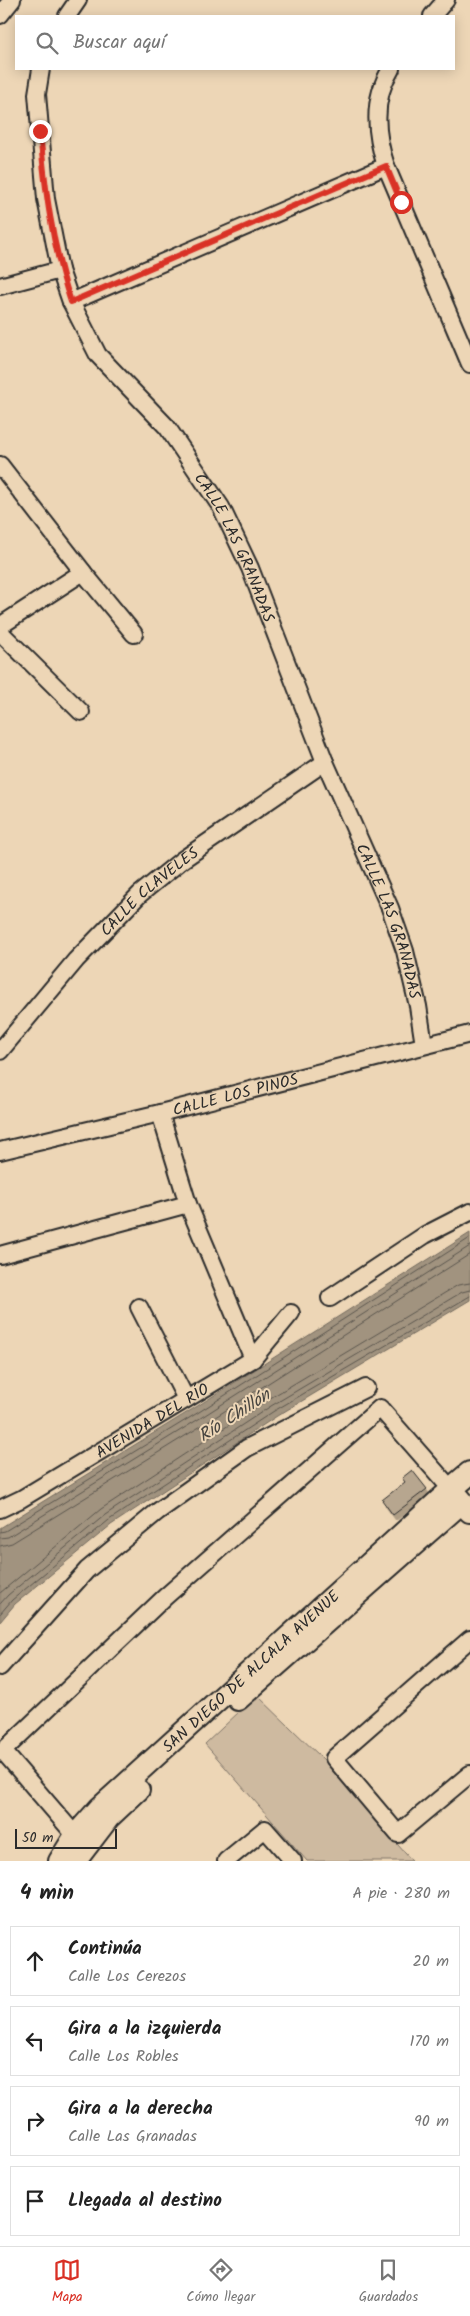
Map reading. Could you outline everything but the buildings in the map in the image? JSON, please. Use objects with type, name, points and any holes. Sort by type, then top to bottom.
[{"type":"street","points":[[0,15],[12,0]]},
{"type":"street","points":[[68,15],[78,0]]},
{"type":"street","points":[[433,15],[446,0]]},
{"type":"street","name":"CALLE LAS GRANADAS","points":[[42,70],[37,94],[46,199],[60,270],[71,302],[98,355],[167,427],[221,507],[250,568],[325,762],[393,916],[405,951],[418,1006],[424,1045]]},
{"type":"street","points":[[390,70],[383,82],[376,113],[378,142],[386,166],[470,364]]},
{"type":"street","points":[[71,302],[386,166]]},
{"type":"street","points":[[0,286],[60,270]]},
{"type":"street","points":[[0,465],[134,634]]},
{"type":"street","points":[[0,626],[83,572]]},
{"type":"street","points":[[0,632],[81,712]]},
{"type":"street","name":"CALLE CLAVELES","points":[[0,1051],[76,960],[140,894],[182,860],[325,762]]},
{"type":"street","name":"CALLE LOS PINOS","points":[[0,1151],[160,1114],[470,1034]]},
{"type":"street","points":[[160,1114],[188,1204],[253,1359]]},
{"type":"street","points":[[0,1255],[188,1204]]},
{"type":"street","points":[[330,1298],[425,1235],[470,1212]]},
{"type":"street","points":[[139,1307],[186,1399]]},
{"type":"street","name":"AVENIDA DEL RÍO","points":[[0,1509],[21,1499],[253,1359],[291,1313]]},
{"type":"street","points":[[0,1667],[87,1570],[157,1512],[246,1448],[366,1388]]},
{"type":"street","points":[[75,1835],[3,1751],[173,1590],[380,1408],[466,1490]]},
{"type":"street","name":"SAN DIEGO DE ALCALA AVENUE","points":[[59,1861],[75,1835],[99,1808],[153,1768],[466,1490]]},
{"type":"street","points":[[470,1639],[334,1758],[398,1834],[470,1774]]},
{"type":"street","name":"SAN DIEGO DE ALCALA AVENUE","points":[[76,1861],[109,1818],[153,1768]]},
{"type":"street","points":[[226,1861],[264,1829],[294,1861]]},
{"type":"shaded area","points":[[257,1695],[323,1759],[412,1861],[307,1861],[205,1744]]},
{"type":"water","name":"Río Chillón","points":[[470,1233],[470,1300],[277,1416],[111,1525],[15,1604],[0,1622],[0,1528],[196,1407]]},
{"type":"route","points":[[40,131],[46,199],[60,270],[71,302],[386,166],[401,202]]}]
